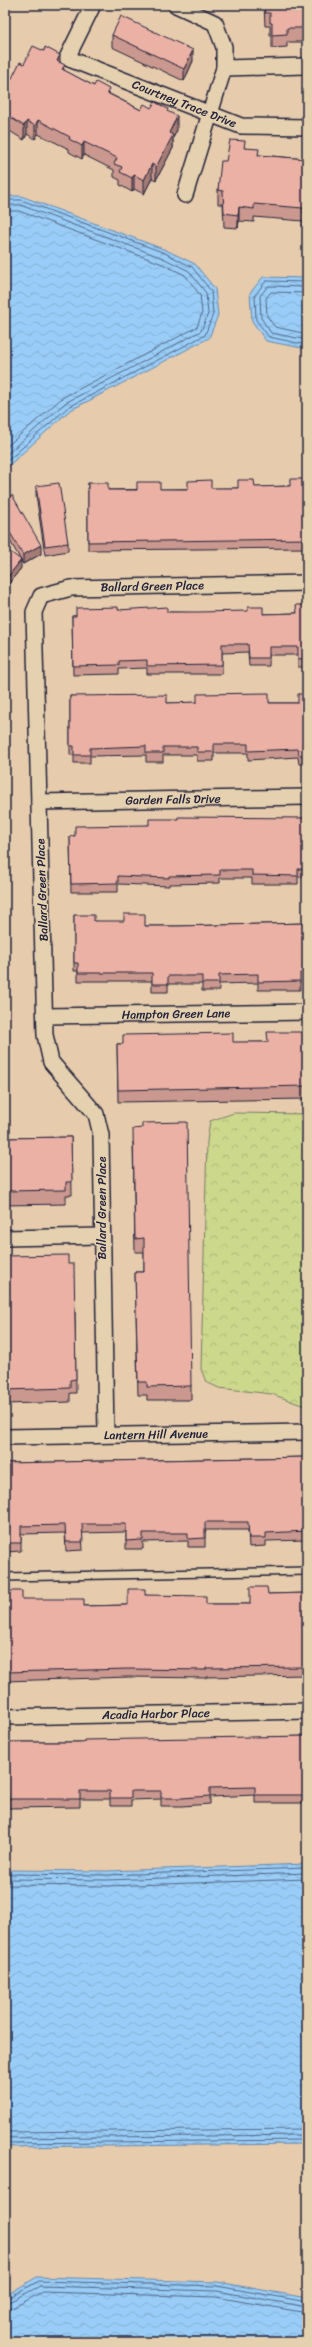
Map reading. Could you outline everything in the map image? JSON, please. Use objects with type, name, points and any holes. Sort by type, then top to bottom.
[{"type":"street","name":"Courtney Trace Drive","points":[[93,5],[67,58],[241,126],[307,127]]},
{"type":"street","points":[[176,5],[215,23],[224,47],[224,68],[185,195]]},
{"type":"street","points":[[224,68],[307,66]]},
{"type":"street","name":"Ballard Green Place","points":[[106,1435],[102,1236],[102,1135],[96,1114],[51,1062],[45,1035],[34,612],[41,596],[71,588],[307,583]]},
{"type":"street","name":"Garden Falls Drive","points":[[39,802],[307,798]]},
{"type":"street","name":"Hampton Green Lane","points":[[45,1016],[307,1012]]},
{"type":"street","points":[[5,1238],[102,1236]]},
{"type":"street","name":"Lantern Hill Avenue","points":[[5,1437],[307,1432]]},
{"type":"street","name":"Acadia Harbor Place","points":[[5,1717],[307,1711]]},
{"type":"lane","points":[[5,1577],[307,1571]]},
{"type":"green space","points":[[234,1113],[307,1114],[307,1407],[272,1394],[219,1388],[206,1382],[201,1369],[207,1141],[210,1121]]},
{"type":"water","points":[[5,196],[21,196],[166,250],[195,264],[215,289],[218,315],[209,338],[69,411],[5,469]]},
{"type":"water","points":[[263,277],[307,278],[307,349],[266,341],[252,321],[250,293]]},
{"type":"water","points":[[307,1864],[307,2144],[5,2147],[5,1870],[107,1871]]},
{"type":"water","points":[[37,2277],[218,2282],[307,2298],[307,2342],[5,2342],[5,2296]]},
{"type":"building","points":[[264,5],[307,5],[307,25],[302,25],[302,28],[287,28],[287,34],[272,35],[270,13],[265,13]]},
{"type":"building","points":[[121,16],[193,50],[184,69],[112,35]]},
{"type":"building","points":[[33,46],[44,51],[45,47],[60,55],[57,61],[65,65],[62,69],[94,86],[96,82],[109,89],[107,93],[141,110],[144,104],[151,108],[155,102],[177,116],[169,133],[173,135],[156,167],[152,164],[144,180],[134,175],[132,178],[120,172],[122,167],[114,164],[117,158],[84,142],[82,146],[69,139],[70,137],[38,120],[35,126],[27,121],[24,126],[5,114],[5,102],[8,95],[5,94],[5,92],[20,62],[24,64]]},
{"type":"building","points":[[230,140],[245,141],[244,148],[259,149],[258,155],[307,159],[307,213],[303,213],[303,208],[254,204],[254,209],[239,207],[238,215],[224,213],[223,191],[218,190],[221,161],[226,161]]},
{"type":"building","points":[[290,479],[307,479],[307,539],[88,542],[88,483],[108,483],[108,490],[137,490],[137,482],[160,482],[160,489],[188,489],[188,481],[211,480],[211,488],[238,488],[238,480],[254,480],[255,487],[290,486]]},
{"type":"building","points":[[59,483],[68,543],[45,546],[36,486]]},
{"type":"building","points":[[12,495],[41,545],[23,555],[5,524],[5,499]]},
{"type":"building","points":[[5,548],[21,560],[7,578],[5,576]]},
{"type":"building","points":[[296,605],[307,605],[307,658],[298,659],[298,647],[269,647],[269,658],[249,658],[248,644],[222,644],[222,665],[147,666],[147,660],[119,661],[119,665],[73,666],[72,616],[76,616],[76,608],[118,607],[118,610],[167,607],[167,612],[198,612],[248,611],[248,607],[263,607],[263,614],[297,613]]},
{"type":"building","points":[[269,693],[269,703],[298,703],[298,694],[307,694],[307,755],[299,755],[298,749],[248,751],[248,744],[214,744],[214,752],[197,752],[197,747],[163,747],[163,753],[146,753],[146,746],[90,748],[90,755],[74,755],[74,746],[70,746],[70,696],[167,695],[167,703],[197,702],[197,694]]},
{"type":"building","points":[[6,710],[6,726],[5,726]]},
{"type":"building","points":[[178,817],[307,818],[307,869],[298,869],[298,876],[252,875],[252,870],[220,870],[220,875],[169,876],[169,878],[118,876],[118,883],[71,884],[70,836],[75,836],[75,826],[149,825],[149,819],[178,819]]},
{"type":"building","points":[[124,914],[145,914],[145,926],[307,923],[307,973],[300,973],[300,981],[258,982],[258,974],[219,975],[219,983],[202,983],[202,976],[168,976],[168,984],[152,984],[152,973],[78,973],[78,963],[74,963],[74,915],[94,915],[94,921],[124,921]]},
{"type":"building","points":[[5,965],[7,965],[7,982],[5,982]]},
{"type":"building","points":[[6,1019],[6,1036],[5,1036]]},
{"type":"building","points":[[267,1032],[307,1032],[307,1086],[118,1090],[117,1044],[123,1044],[123,1035],[233,1033],[233,1042],[268,1042]]},
{"type":"building","points":[[187,1122],[191,1386],[147,1387],[147,1382],[138,1382],[135,1272],[144,1272],[144,1238],[135,1239],[133,1129],[142,1128],[142,1123]]},
{"type":"building","points":[[71,1137],[72,1182],[66,1182],[66,1190],[5,1191],[5,1138]]},
{"type":"building","points":[[68,1255],[68,1264],[74,1264],[76,1379],[70,1380],[70,1388],[5,1390],[5,1256]]},
{"type":"building","points":[[307,1457],[307,1531],[266,1533],[266,1538],[249,1538],[248,1522],[205,1522],[205,1538],[188,1539],[188,1533],[143,1533],[143,1540],[126,1541],[126,1524],[82,1524],[83,1542],[66,1542],[65,1525],[21,1526],[21,1543],[5,1543],[5,1463]]},
{"type":"building","points":[[250,1587],[267,1587],[268,1594],[307,1593],[307,1667],[206,1668],[206,1670],[129,1669],[5,1672],[5,1591],[22,1591],[22,1599],[84,1599],[84,1606],[128,1605],[128,1589],[145,1589],[145,1595],[206,1596],[206,1604],[250,1604]]},
{"type":"building","points":[[307,1736],[307,1795],[255,1795],[255,1787],[210,1788],[210,1796],[182,1798],[161,1798],[161,1791],[131,1791],[131,1798],[110,1798],[110,1791],[80,1791],[80,1799],[8,1799],[8,1793],[5,1793],[5,1742],[84,1742],[84,1740]]}]
